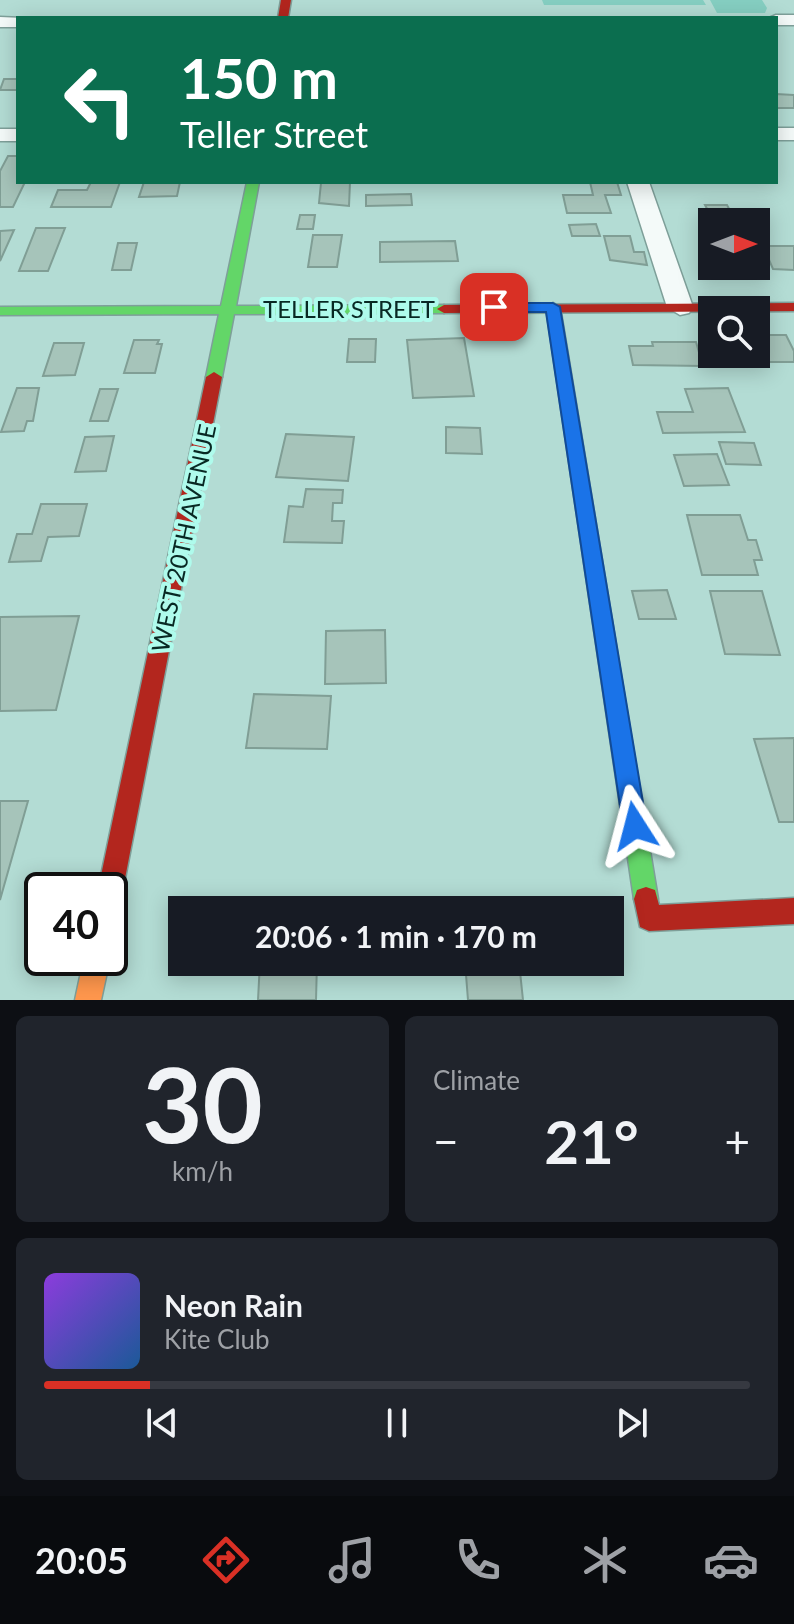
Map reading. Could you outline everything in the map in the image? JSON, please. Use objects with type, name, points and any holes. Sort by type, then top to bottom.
[{"type":"street","name":"WEST 20TH AVENUE","points":[[115,872],[253,184]]},
{"type":"street","points":[[639,184],[680,307]]},
{"type":"street","points":[[553,307],[649,918],[794,911]]},
{"type":"street","name":"TELLER STREET","points":[[0,311],[794,307]]},
{"type":"street","points":[[88,1000],[93,976]]},
{"type":"green space","points":[[542,0],[703,0],[706,5],[544,5]]},
{"type":"green space","points":[[710,0],[762,0],[767,8],[765,13],[717,13]]},
{"type":"building","points":[[4,79],[16,79],[16,90],[0,90]]},
{"type":"building","points":[[778,94],[794,95],[794,108],[778,108]]},
{"type":"building","points":[[8,156],[16,156],[16,184],[24,184],[13,207],[0,207],[0,171]]},
{"type":"building","points":[[90,184],[119,184],[111,207],[51,207],[58,190],[87,190]]},
{"type":"building","points":[[143,184],[180,184],[177,196],[139,197]]},
{"type":"building","points":[[321,184],[350,184],[349,206],[319,203]]},
{"type":"building","points":[[590,184],[618,184],[621,195],[605,195],[611,213],[567,213],[563,195],[593,195]]},
{"type":"building","points":[[411,194],[412,205],[366,206],[366,195]]},
{"type":"building","points":[[705,205],[727,205],[729,208],[707,208]]},
{"type":"building","points":[[300,215],[315,215],[313,229],[297,229]]},
{"type":"building","points":[[596,224],[600,236],[572,236],[569,225]]},
{"type":"building","points":[[36,228],[65,228],[48,271],[19,271]]},
{"type":"building","points":[[14,230],[0,261],[0,231]]},
{"type":"building","points":[[313,235],[342,235],[337,267],[308,267]]},
{"type":"building","points":[[604,236],[630,236],[634,252],[644,252],[647,265],[610,260]]},
{"type":"building","points":[[455,241],[458,261],[380,262],[380,242]]},
{"type":"building","points":[[118,243],[137,243],[131,270],[112,270]]},
{"type":"building","points":[[770,246],[794,246],[794,270],[773,269]]},
{"type":"building","points":[[770,335],[786,335],[794,351],[794,362],[770,362]]},
{"type":"building","points":[[464,338],[474,396],[413,398],[407,340]]},
{"type":"building","points":[[349,339],[376,339],[375,362],[347,362]]},
{"type":"building","points":[[134,340],[159,340],[157,344],[162,344],[155,373],[124,373]]},
{"type":"building","points":[[652,342],[696,342],[698,366],[633,365],[629,346],[653,346]]},
{"type":"building","points":[[54,343],[84,343],[75,375],[43,376]]},
{"type":"building","points":[[17,388],[39,388],[33,421],[27,421],[24,431],[1,432]]},
{"type":"building","points":[[728,388],[745,432],[663,433],[657,412],[693,412],[685,389]]},
{"type":"building","points":[[100,389],[118,389],[108,421],[90,421]]},
{"type":"building","points":[[446,427],[480,428],[482,454],[446,453]]},
{"type":"building","points":[[286,434],[354,437],[348,481],[276,477]]},
{"type":"building","points":[[114,436],[106,471],[75,472],[85,437]]},
{"type":"building","points":[[719,442],[754,443],[761,465],[726,464]]},
{"type":"building","points":[[717,454],[729,485],[684,486],[674,455]]},
{"type":"building","points":[[306,489],[343,490],[342,503],[333,503],[332,521],[344,521],[342,543],[284,542],[289,506],[303,507]]},
{"type":"building","points":[[41,504],[87,504],[79,536],[48,537],[41,561],[9,562],[17,534],[32,534]]},
{"type":"building","points":[[687,515],[740,515],[748,540],[756,540],[762,560],[754,560],[758,575],[702,575]]},
{"type":"building","points":[[667,590],[676,619],[639,619],[632,591]]},
{"type":"building","points":[[710,591],[762,591],[780,655],[725,654]]},
{"type":"building","points":[[79,616],[56,710],[0,711],[0,617]]},
{"type":"building","points":[[385,630],[386,683],[325,684],[326,631]]},
{"type":"building","points":[[254,694],[331,696],[327,749],[246,748]]},
{"type":"building","points":[[794,738],[794,822],[779,822],[754,739]]},
{"type":"building","points":[[0,801],[28,801],[0,900]]},
{"type":"building","points":[[259,976],[317,976],[316,1000],[258,1000]]},
{"type":"building","points":[[466,976],[520,976],[523,1000],[468,1000]]},
{"type":"traffic: fast","points":[[214,377],[253,184]]},
{"type":"traffic: fast","points":[[553,307],[646,899]]},
{"type":"traffic: fast","points":[[0,311],[444,309]]},
{"type":"traffic: slow","points":[[88,1000],[93,976]]},
{"type":"traffic: jam","points":[[283,16],[286,0]]},
{"type":"traffic: jam","points":[[444,309],[794,307]]},
{"type":"traffic: jam","points":[[114,872],[214,377]]},
{"type":"traffic: jam","points":[[646,899],[649,918],[794,911]]},
{"type":"route","points":[[494,307],[553,307],[635,826]]}]
